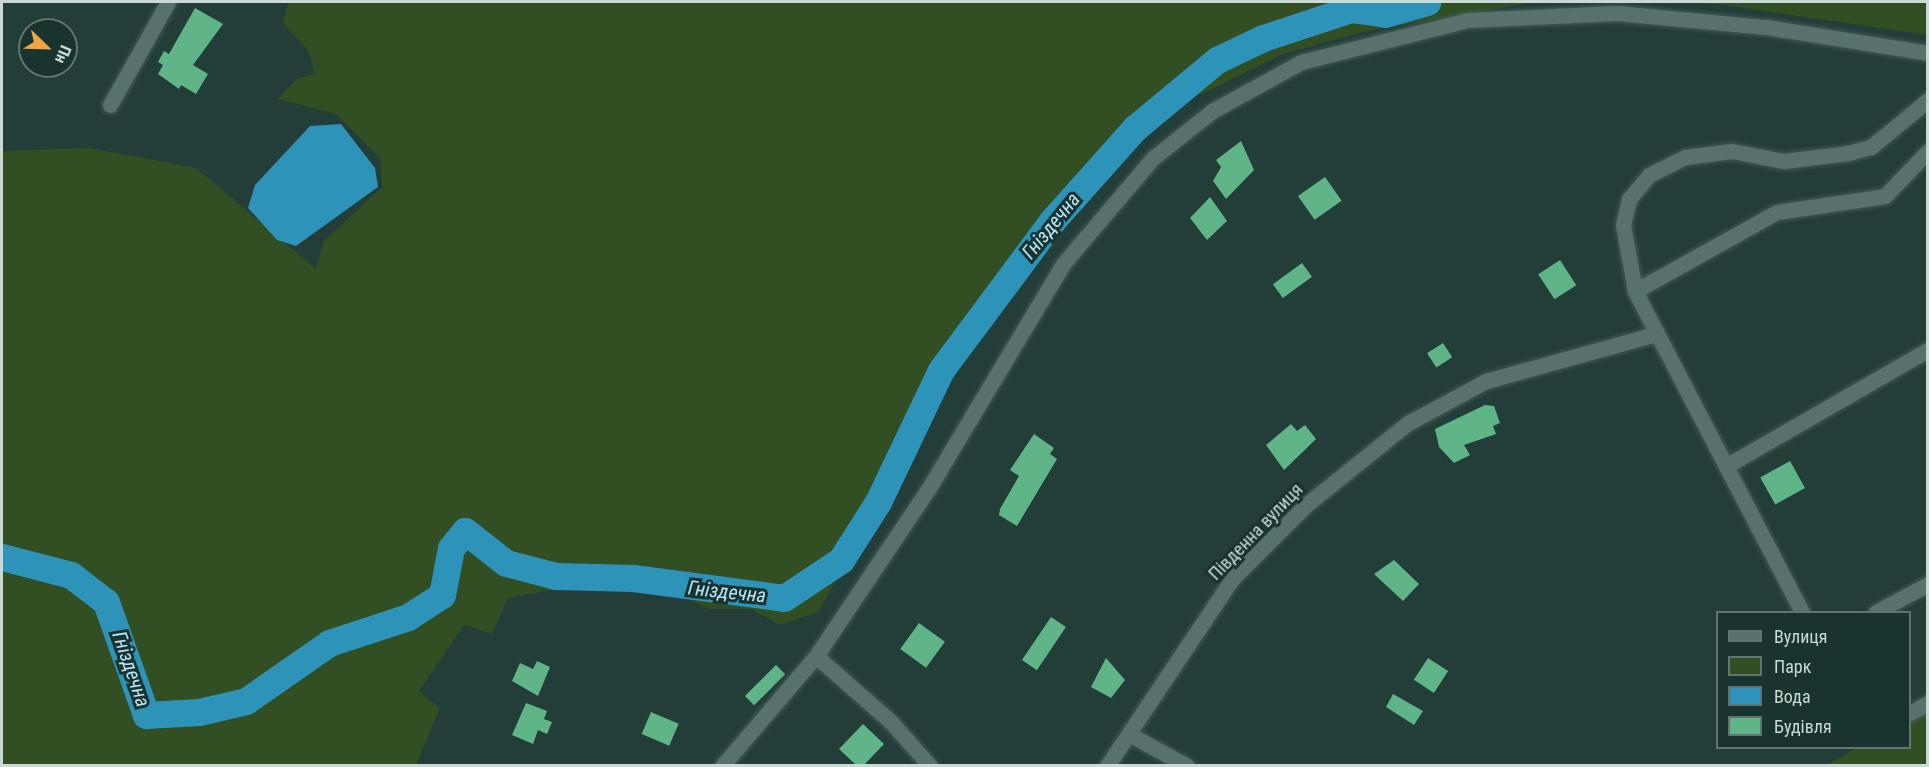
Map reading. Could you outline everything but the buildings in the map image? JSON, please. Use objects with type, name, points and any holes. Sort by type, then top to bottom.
[{"type":"street","points":[[110,105],[168,2]]},
{"type":"street","points":[[722,765],[816,656],[929,488],[1063,264],[1153,158],[1212,111],[1301,62],[1468,20],[1617,13],[1766,27],[1928,53]]},
{"type":"street","points":[[1801,611],[1635,291],[1623,225],[1629,199],[1648,175],[1685,157],[1732,151],[1784,161],[1848,153],[1871,147],[1928,100]]},
{"type":"street","points":[[1635,291],[1777,212],[1885,196],[1928,151]]},
{"type":"street","name":"Південна вулиця","points":[[1107,765],[1233,578],[1306,505],[1395,434],[1486,381],[1656,334]]},
{"type":"street","points":[[1726,466],[1928,350]]},
{"type":"street","points":[[1878,611],[1928,584]]},
{"type":"street","points":[[816,656],[891,722],[930,765]]},
{"type":"street","points":[[1911,712],[1928,704]]},
{"type":"street","points":[[1130,734],[1187,765]]},
{"type":"green space","points":[[288,2],[1536,2],[1367,31],[1283,54],[1202,94],[1152,104],[1084,166],[1002,268],[980,307],[955,376],[921,404],[908,437],[908,458],[872,488],[866,528],[818,612],[780,625],[751,609],[708,609],[687,598],[579,585],[508,598],[492,634],[464,625],[419,691],[440,708],[416,765],[2,765],[2,151],[90,148],[196,168],[316,269],[324,241],[382,187],[380,158],[336,114],[278,99],[297,79],[315,74],[308,50],[283,23]]},
{"type":"green space","points":[[1687,2],[1927,2],[1927,35],[1724,5]]},
{"type":"green space","points":[[1927,707],[1927,765],[1825,766],[1854,749],[1911,749],[1911,716]]},
{"type":"water","points":[[341,124],[375,168],[378,187],[296,246],[277,240],[248,208],[255,185],[310,126]]},
{"type":"waterway","name":"Гніздечна","points":[[2,557],[71,575],[106,602],[146,715],[199,712],[246,701],[329,643],[408,617],[442,595],[451,548],[465,531],[506,563],[556,576],[633,578],[784,598],[841,560],[878,502],[941,370],[1052,221],[1135,128],[1217,60],[1263,38],[1351,9],[1385,14],[1427,2]]}]
